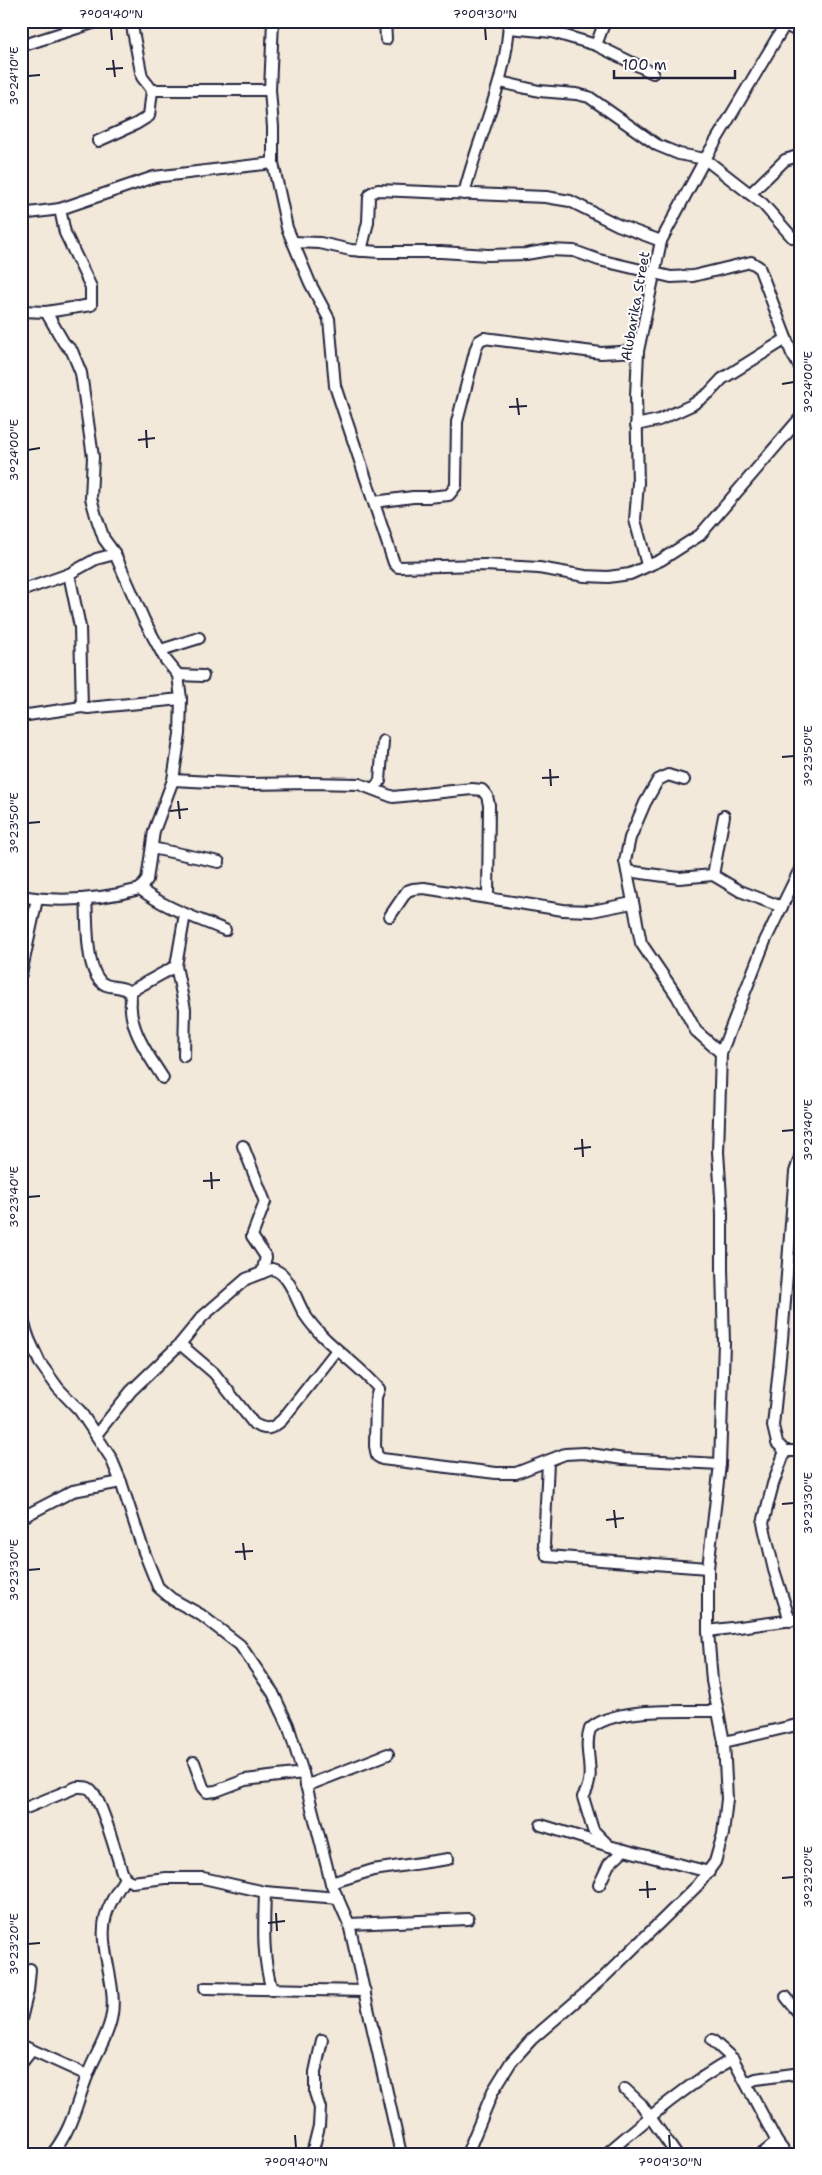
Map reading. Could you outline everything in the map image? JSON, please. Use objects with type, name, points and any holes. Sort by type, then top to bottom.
[{"type":"street","points":[[21,46],[99,21]]},
{"type":"street","points":[[98,141],[149,116],[152,90],[142,77],[131,21]]},
{"type":"street","points":[[273,21],[270,90],[273,163],[293,242],[310,283],[329,319],[335,386],[394,563],[398,567],[510,566],[584,576],[608,577],[630,574],[661,560],[700,535],[801,417]]},
{"type":"street","points":[[384,21],[386,39]]},
{"type":"street","points":[[596,45],[605,21]]},
{"type":"street","points":[[784,22],[801,33]]},
{"type":"street","name":"Alubarika Street","points":[[647,565],[635,520],[638,483],[636,425],[638,351],[661,241],[705,159],[784,22]]},
{"type":"street","points":[[464,194],[472,162],[500,82],[509,25],[552,32],[596,45],[653,73]]},
{"type":"street","points":[[500,82],[539,91],[589,97],[657,145],[679,154],[705,159],[763,204],[792,237]]},
{"type":"street","points":[[152,90],[270,90]]},
{"type":"street","points":[[750,194],[785,160],[801,156]]},
{"type":"street","points":[[21,214],[60,209],[154,177],[273,163]]},
{"type":"street","points":[[361,251],[368,222],[369,198],[371,193],[378,190],[546,197],[570,201],[618,225],[661,241]]},
{"type":"street","points":[[21,311],[46,312],[90,305],[91,287],[65,233],[60,209]]},
{"type":"street","points":[[293,242],[320,243],[361,251],[488,255],[526,254],[549,250],[574,251],[599,260],[653,273],[685,277],[742,262],[756,264],[786,339],[801,369]]},
{"type":"street","points":[[21,896],[46,901],[86,899],[140,889],[147,880],[154,831],[173,780],[180,734],[181,698],[178,675],[160,650],[144,620],[115,554],[104,539],[91,498],[93,457],[81,373],[72,351],[64,343],[46,312]]},
{"type":"street","points":[[374,502],[413,496],[428,498],[449,495],[456,486],[457,422],[476,348],[479,341],[484,338],[601,353],[638,351]]},
{"type":"street","points":[[636,425],[659,420],[692,405],[709,393],[722,379],[786,339]]},
{"type":"street","points":[[21,591],[69,574],[96,559],[115,554]]},
{"type":"street","points":[[69,574],[80,627],[82,707]]},
{"type":"street","points":[[160,650],[199,638]]},
{"type":"street","points":[[178,675],[203,676]]},
{"type":"street","points":[[21,716],[82,707],[88,708],[181,698]]},
{"type":"street","points":[[374,789],[380,781],[384,742]]},
{"type":"street","points":[[684,780],[668,776],[658,780],[644,803],[630,838],[625,861],[641,943],[677,996],[696,1031],[721,1052]]},
{"type":"street","points":[[173,780],[259,784],[359,784],[393,797],[472,789],[482,790],[487,796],[488,805],[488,898]]},
{"type":"street","points":[[713,875],[724,816]]},
{"type":"street","points":[[152,848],[219,862]]},
{"type":"street","points":[[467,2154],[494,2091],[511,2062],[532,2039],[604,1977],[709,1872],[715,1862],[723,1834],[727,1799],[724,1742],[712,1681],[708,1631],[708,1568],[720,1464],[724,1343],[722,1213],[718,1152],[721,1052],[765,941],[801,867]]},
{"type":"street","points":[[627,871],[679,878],[713,875],[740,891],[782,907]]},
{"type":"street","points":[[390,916],[407,891],[424,888],[573,911],[592,911],[632,903]]},
{"type":"street","points":[[140,889],[152,898],[185,914],[225,930]]},
{"type":"street","points":[[21,974],[37,899]]},
{"type":"street","points":[[86,899],[93,970],[97,978],[105,985],[126,989],[129,992]]},
{"type":"street","points":[[184,1056],[185,1009],[176,966],[185,914]]},
{"type":"street","points":[[129,992],[176,966]]},
{"type":"street","points":[[129,992],[130,1010],[137,1034],[163,1078]]},
{"type":"street","points":[[243,1146],[265,1202],[252,1236],[266,1257],[262,1274]]},
{"type":"street","points":[[801,1154],[795,1172],[786,1300],[773,1426],[777,1443],[785,1451],[801,1451]]},
{"type":"street","points":[[96,1435],[131,1391],[180,1344],[202,1317],[246,1279],[272,1269],[283,1274],[316,1330],[379,1389],[376,1396],[374,1446],[377,1456],[382,1459],[496,1474],[516,1473],[565,1454],[584,1453],[623,1459],[720,1464]]},
{"type":"street","points":[[21,1315],[25,1342],[58,1388],[80,1411],[111,1458],[122,1482],[144,1552],[158,1587],[172,1600],[201,1615],[240,1644],[272,1693],[284,1717],[303,1773],[331,1882],[349,1924],[401,2154]]},
{"type":"street","points":[[180,1344],[214,1373],[254,1424],[263,1429],[273,1428],[282,1420],[337,1350]]},
{"type":"street","points":[[785,1451],[773,1484],[763,1523],[774,1570],[790,1621]]},
{"type":"street","points":[[548,1462],[544,1545],[547,1556],[708,1568]]},
{"type":"street","points":[[21,1518],[73,1491],[122,1482]]},
{"type":"street","points":[[708,1631],[801,1619]]},
{"type":"street","points":[[609,1846],[593,1830],[583,1797],[589,1787],[591,1776],[589,1760],[590,1730],[607,1720],[636,1712],[717,1711]]},
{"type":"street","points":[[724,1742],[801,1724]]},
{"type":"street","points":[[306,1786],[388,1754]]},
{"type":"street","points":[[194,1762],[203,1787],[207,1792],[216,1791],[245,1780],[303,1773]]},
{"type":"street","points":[[21,1810],[77,1787],[86,1787],[92,1791],[99,1806],[125,1878],[132,1882],[166,1878],[226,1879],[265,1892],[338,1898]]},
{"type":"street","points":[[541,1825],[609,1846],[709,1872]]},
{"type":"street","points":[[599,1885],[609,1864],[624,1850]]},
{"type":"street","points":[[331,1882],[373,1870],[448,1859]]},
{"type":"street","points":[[56,2153],[74,2118],[87,2075],[105,2036],[112,2014],[113,1989],[104,1934],[105,1917],[115,1893],[125,1878]]},
{"type":"street","points":[[299,1895],[308,1885]]},
{"type":"street","points":[[265,1892],[263,1940],[265,1968],[272,1990]]},
{"type":"street","points":[[349,1924],[468,1919]]},
{"type":"street","points":[[21,2019],[28,1991],[30,1969]]},
{"type":"street","points":[[205,1988],[365,1991]]},
{"type":"street","points":[[786,1997],[801,2016]]},
{"type":"street","points":[[312,2154],[319,2126],[320,2108],[315,2093],[315,2072],[322,2040]]},
{"type":"street","points":[[712,2040],[733,2059],[777,2142],[786,2154]]},
{"type":"street","points":[[21,2045],[87,2075]]},
{"type":"street","points":[[21,2064],[32,2050]]},
{"type":"street","points":[[606,2154],[650,2116],[712,2071],[733,2059]]},
{"type":"street","points":[[747,2083],[756,2079],[801,2073]]},
{"type":"street","points":[[625,2089],[641,2104],[676,2154]]},
{"type":"street","points":[[762,2154],[777,2142]]}]
